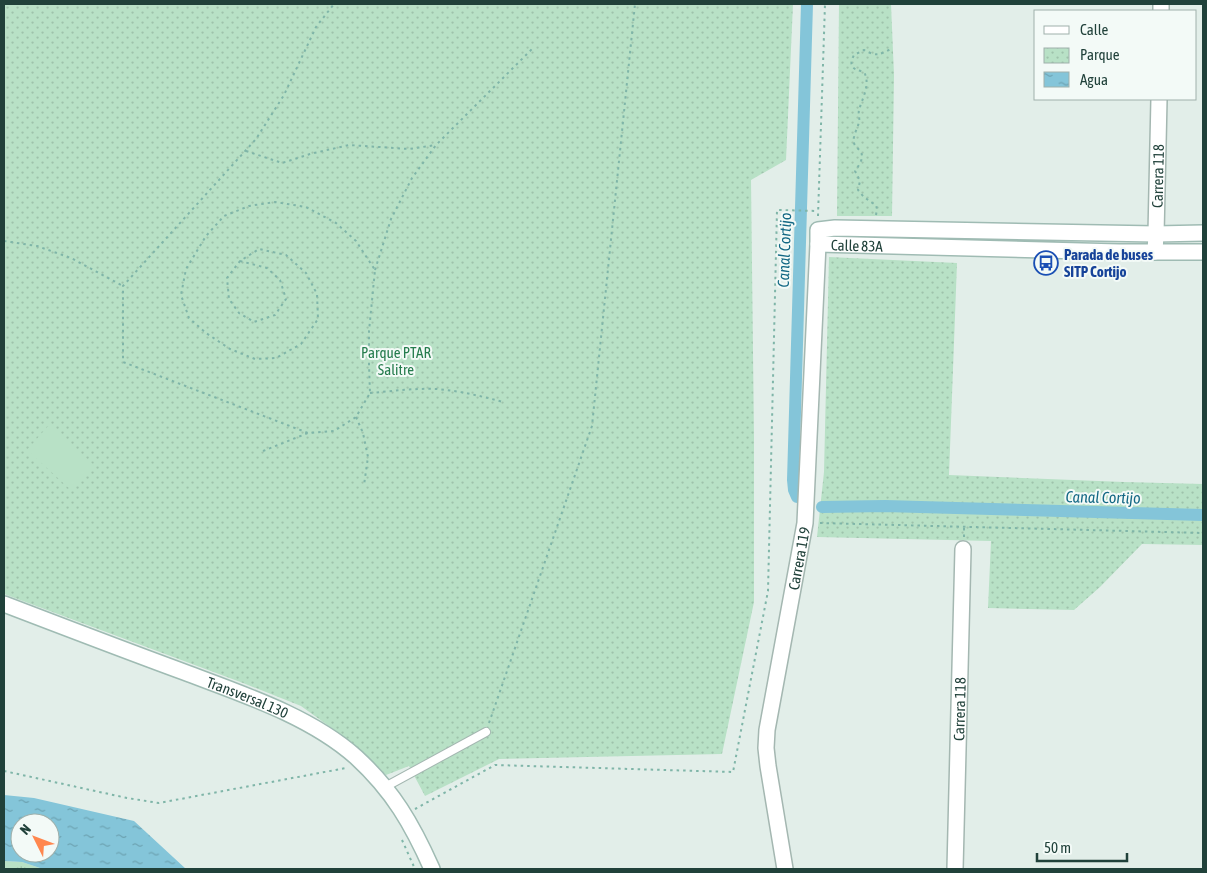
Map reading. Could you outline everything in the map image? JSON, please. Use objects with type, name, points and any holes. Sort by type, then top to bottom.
[{"type":"street","name":"Carrera 118","points":[[1155,252],[1159,100]]},
{"type":"street","name":"Calle 83A","points":[[1203,233],[1156,234],[835,228],[818,230],[818,244],[1203,252]]},
{"type":"street","name":"Carrera 119","points":[[785,869],[766,748],[767,730],[805,523],[818,244]]},
{"type":"street","name":"Carrera 118","points":[[955,869],[963,549]]},
{"type":"street","name":"Transversal 130","points":[[4,604],[267,704],[309,724],[333,739],[374,774],[405,814],[432,869]]},
{"type":"lane","points":[[385,787],[486,732]]},
{"type":"path","points":[[308,433],[123,362],[123,286],[256,139],[284,95],[316,27],[334,4]]},
{"type":"path","points":[[486,732],[592,426],[635,4]]},
{"type":"path","points":[[405,814],[495,765],[733,772],[768,591],[777,210],[818,211],[825,4]]},
{"type":"path","points":[[875,229],[876,204],[870,202],[858,190],[860,181],[855,171],[861,163],[862,156],[853,141],[859,124],[859,111],[864,99],[866,77],[864,72],[856,71],[852,67],[852,62],[854,55],[864,50],[877,55],[892,48]]},
{"type":"path","points":[[263,451],[308,433],[334,432],[356,417],[370,393],[369,331],[375,270],[391,218],[412,178],[436,145],[532,49]]},
{"type":"path","points":[[245,150],[282,162],[349,145],[410,149],[436,145]]},
{"type":"path","points":[[240,261],[267,268],[280,280],[286,299],[275,315],[254,322],[239,313],[229,299],[227,278],[240,261],[259,249],[286,255],[306,272],[317,294],[318,319],[301,344],[276,358],[255,359],[230,349],[206,333],[189,318],[181,296],[186,269],[206,236],[224,216],[249,206],[275,202],[306,207],[336,223],[356,241],[375,270]]},
{"type":"path","points":[[4,241],[37,246],[71,258],[123,286]]},
{"type":"path","points":[[370,393],[412,389],[438,390],[468,393],[503,402]]},
{"type":"path","points":[[356,417],[363,433],[368,457],[364,485]]},
{"type":"path","points":[[805,523],[1203,533]]},
{"type":"path","points":[[4,771],[159,803],[346,768]]},
{"type":"path","points":[[400,837],[415,869]]},
{"type":"green space","name":"Parque PTAR Salitre","points":[[4,4],[793,4],[786,160],[751,180],[754,602],[722,754],[499,759],[425,796],[409,766],[386,775],[351,742],[301,706],[4,594]]},
{"type":"green space","points":[[839,4],[891,4],[894,75],[892,216],[837,216]]},
{"type":"green space","points":[[829,257],[957,263],[949,475],[1203,484],[1203,545],[1142,544],[1100,587],[1074,610],[988,608],[991,541],[817,537],[824,472]]},
{"type":"green space","points":[[49,425],[94,465],[71,490],[27,450]]},
{"type":"green space","points":[[4,861],[25,863],[43,869],[4,869]]},
{"type":"water","points":[[4,795],[34,798],[134,821],[186,869],[43,869],[25,863],[60,863],[60,813],[10,813],[10,861],[4,861]]},
{"type":"waterway","name":"Canal Cortijo","points":[[797,497],[793,480],[807,4]]},
{"type":"waterway","name":"Canal Cortijo","points":[[822,507],[885,506],[1203,515]]},
{"type":"place","name":"Parada de buses SITP Cortijo","points":[[1046,263]]}]
